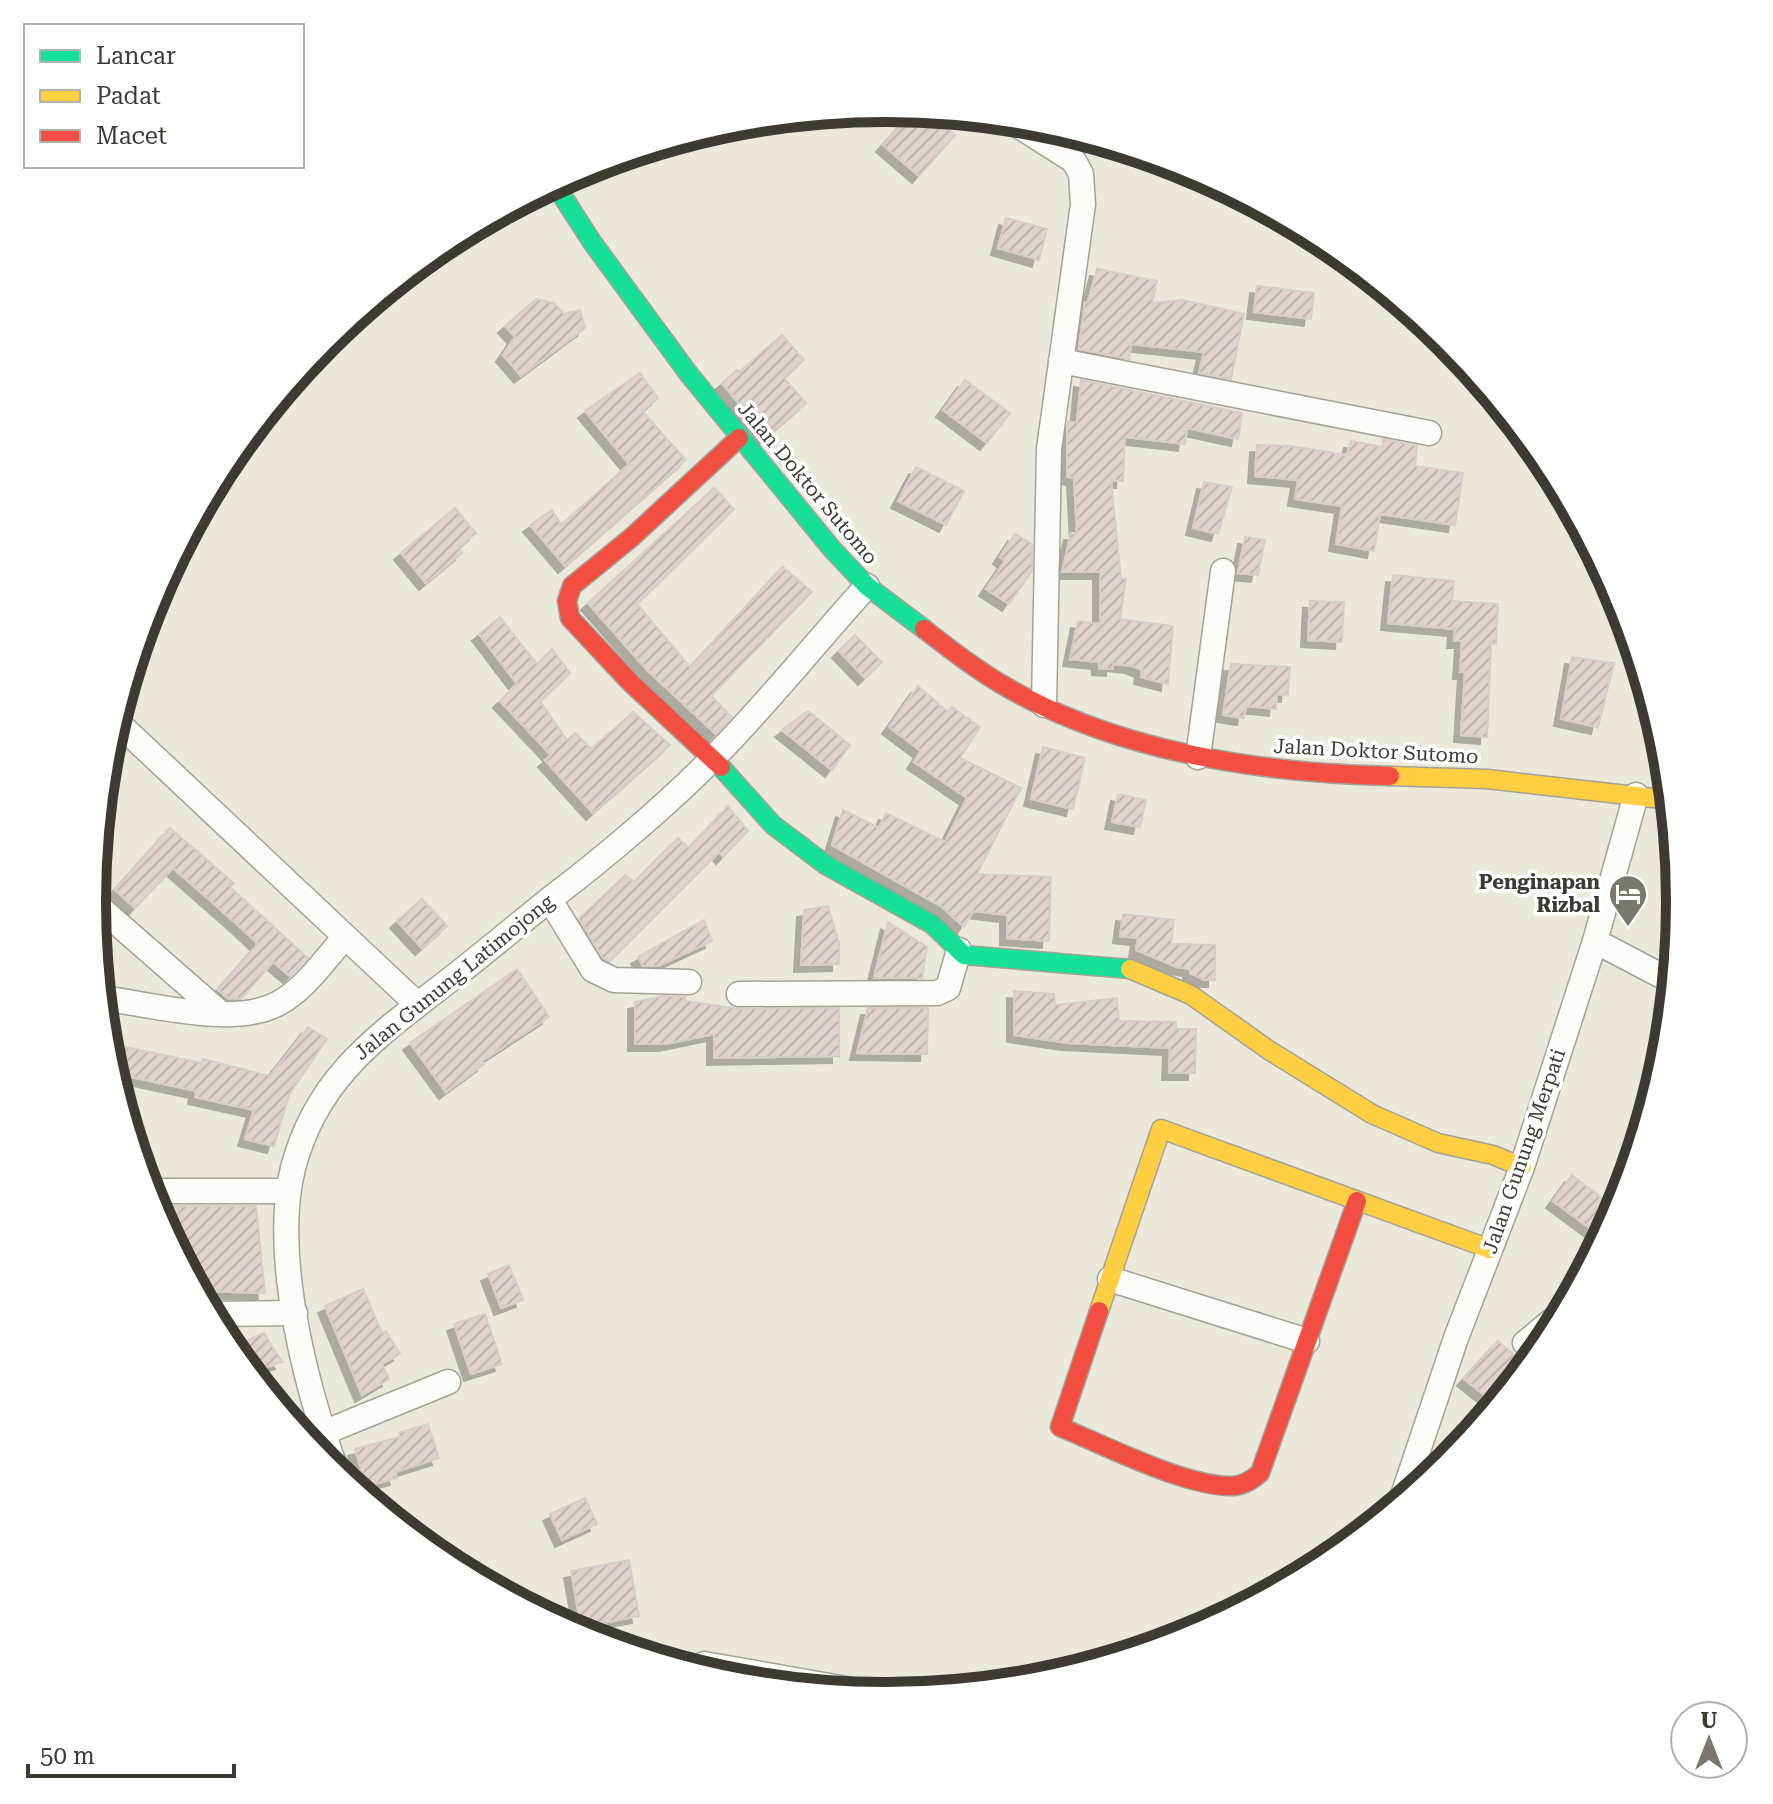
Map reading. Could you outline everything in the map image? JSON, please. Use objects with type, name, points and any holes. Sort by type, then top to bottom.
[{"type":"street","points":[[1033,135],[1074,161],[1081,174],[1082,220],[1049,449],[1044,705]]},
{"type":"street","name":"Jalan Doktor Sutomo","points":[[561,193],[608,264],[739,438],[867,586],[977,669],[1044,705],[1100,729],[1198,757],[1344,775],[1487,779],[1660,798]]},
{"type":"street","points":[[1061,361],[1429,433]]},
{"type":"street","points":[[739,438],[632,537],[572,586],[567,601],[570,618],[630,682],[713,758],[795,845],[932,924],[959,950],[972,957],[1123,966],[1191,995],[1270,1051],[1372,1114],[1438,1143],[1493,1155],[1522,1167]]},
{"type":"street","points":[[1198,757],[1223,571]]},
{"type":"street","name":"Jalan Gunung Latimojong","points":[[310,1428],[286,1252],[288,1191],[301,1147],[322,1100],[362,1048],[550,900],[713,758],[867,586]]},
{"type":"street","points":[[126,730],[417,1004]]},
{"type":"street","name":"Jalan Gunung Merpati","points":[[1407,1483],[1522,1167],[1595,941],[1636,795]]},
{"type":"street","points":[[550,900],[593,970],[614,980],[689,982]]},
{"type":"street","points":[[106,914],[221,1014]]},
{"type":"street","points":[[113,1000],[246,1015],[280,1003],[296,991],[345,937]]},
{"type":"street","points":[[1595,941],[1663,977]]},
{"type":"street","points":[[739,994],[937,993],[948,988],[959,950]]},
{"type":"street","points":[[1357,1201],[1260,1473],[1250,1482],[1231,1487],[1205,1482],[1060,1427],[1161,1129],[1490,1249]]},
{"type":"street","points":[[161,1191],[288,1191]]},
{"type":"street","points":[[1110,1279],[1307,1341]]},
{"type":"street","points":[[224,1314],[295,1313]]},
{"type":"street","points":[[1525,1343],[1536,1334]]},
{"type":"street","points":[[314,1432],[448,1382]]},
{"type":"building","points":[[903,122],[941,123],[955,135],[919,176],[883,145]]},
{"type":"building","points":[[1006,218],[1047,229],[1039,260],[998,248]]},
{"type":"building","points":[[1097,269],[1157,281],[1152,303],[1183,300],[1244,314],[1231,379],[1199,373],[1204,352],[1131,344],[1129,359],[1079,349],[1085,302],[1088,302]]},
{"type":"building","points":[[1257,286],[1314,293],[1311,319],[1254,312]]},
{"type":"building","points":[[536,299],[554,303],[564,314],[580,310],[585,328],[521,376],[503,355],[515,337],[505,326]]},
{"type":"building","points":[[782,335],[804,360],[784,378],[806,403],[766,437],[722,383]]},
{"type":"building","points":[[640,373],[658,398],[642,411],[686,460],[565,566],[530,525],[552,510],[561,525],[629,464],[585,411]]},
{"type":"building","points":[[965,380],[1010,413],[987,443],[943,410]]},
{"type":"building","points":[[1081,380],[1242,413],[1238,439],[1187,428],[1185,444],[1125,437],[1123,481],[1111,480],[1121,579],[1126,579],[1120,619],[1173,626],[1168,684],[1141,677],[1142,670],[1132,666],[1113,664],[1113,669],[1099,668],[1099,662],[1070,659],[1078,621],[1100,624],[1100,572],[1062,572],[1071,533],[1077,534],[1074,478],[1067,477],[1067,431],[1068,422],[1077,422]]},
{"type":"building","points":[[1383,439],[1417,446],[1415,466],[1463,473],[1455,525],[1380,514],[1374,551],[1336,544],[1342,506],[1295,499],[1298,480],[1255,476],[1257,445],[1291,446],[1347,455],[1351,441],[1383,447]]},
{"type":"building","points":[[916,467],[964,491],[946,525],[898,501]]},
{"type":"building","points":[[1204,482],[1232,487],[1218,534],[1193,528]]},
{"type":"building","points":[[714,488],[734,509],[637,604],[690,667],[783,567],[812,592],[711,696],[732,717],[716,734],[647,670],[588,603]]},
{"type":"building","points":[[455,508],[476,533],[458,548],[462,553],[426,583],[401,553]]},
{"type":"building","points":[[1015,534],[1032,544],[1032,571],[1009,604],[986,589],[1005,561],[1000,557]]},
{"type":"building","points":[[1245,537],[1265,540],[1258,575],[1238,573]]},
{"type":"building","points":[[1393,575],[1454,581],[1452,601],[1498,604],[1496,644],[1491,643],[1487,737],[1461,735],[1465,672],[1460,672],[1462,641],[1454,641],[1455,629],[1388,623]]},
{"type":"building","points":[[1310,601],[1344,602],[1342,642],[1308,640]]},
{"type":"building","points":[[500,617],[537,664],[552,649],[570,673],[540,701],[567,740],[575,733],[591,749],[633,712],[670,745],[593,813],[545,760],[551,755],[500,701],[517,684],[479,634]]},
{"type":"building","points":[[855,635],[882,662],[865,678],[839,651]]},
{"type":"building","points":[[1572,657],[1614,663],[1598,727],[1561,719]]},
{"type":"building","points":[[1231,664],[1290,667],[1288,695],[1277,695],[1276,709],[1246,706],[1244,718],[1223,715]]},
{"type":"building","points":[[918,686],[948,712],[952,707],[980,727],[960,758],[1021,788],[977,874],[1051,877],[1049,941],[1007,938],[1007,915],[973,911],[964,927],[942,907],[832,845],[843,810],[879,828],[886,813],[945,842],[967,798],[914,762],[921,751],[889,727]]},
{"type":"building","points":[[808,711],[850,745],[832,770],[782,730]]},
{"type":"building","points":[[1043,747],[1085,758],[1073,809],[1031,799]]},
{"type":"building","points":[[1118,794],[1146,800],[1140,827],[1112,822]]},
{"type":"building","points":[[728,806],[748,831],[723,857],[719,852],[610,961],[603,958],[579,919],[625,875],[634,882],[678,838],[689,848]]},
{"type":"building","points":[[170,828],[234,883],[230,887],[308,958],[290,976],[273,962],[242,998],[229,999],[218,990],[258,944],[173,868],[135,908],[115,890]]},
{"type":"building","points":[[422,899],[447,926],[422,948],[397,921]]},
{"type":"building","points":[[828,906],[839,943],[839,964],[801,965],[804,910]]},
{"type":"building","points":[[1123,914],[1174,920],[1171,944],[1215,945],[1215,980],[1205,980],[1190,973],[1190,969],[1177,967],[1136,950],[1138,938],[1120,936]]},
{"type":"building","points":[[704,920],[712,941],[658,966],[643,966],[638,957]]},
{"type":"building","points":[[888,922],[927,947],[922,978],[874,978]]},
{"type":"building","points":[[517,969],[549,1017],[482,1061],[484,1064],[446,1092],[410,1043]]},
{"type":"building","points":[[1014,991],[1054,994],[1055,1005],[1117,998],[1119,1021],[1176,1022],[1176,1029],[1196,1029],[1195,1073],[1169,1073],[1170,1048],[1068,1043],[1014,1035]]},
{"type":"building","points":[[664,996],[685,997],[685,1001],[739,1009],[839,1008],[839,1056],[714,1058],[714,1034],[666,1044],[635,1044],[635,1002]]},
{"type":"building","points":[[868,1008],[928,1008],[927,1054],[857,1053]]},
{"type":"building","points":[[308,1027],[327,1039],[289,1095],[274,1146],[245,1139],[254,1110],[195,1097],[196,1091],[126,1076],[120,1046],[202,1063],[203,1059],[270,1076]]},
{"type":"building","points":[[1572,1175],[1606,1205],[1594,1231],[1553,1201]]},
{"type":"building","points":[[167,1206],[256,1206],[265,1293],[211,1291]]},
{"type":"building","points":[[509,1265],[523,1300],[501,1308],[488,1274]]},
{"type":"building","points":[[363,1289],[382,1333],[386,1331],[400,1354],[382,1364],[389,1379],[362,1395],[325,1306]]},
{"type":"building","points":[[485,1314],[502,1364],[471,1374],[454,1324]]},
{"type":"building","points":[[264,1333],[282,1362],[261,1369],[243,1342]]},
{"type":"building","points":[[1498,1341],[1519,1359],[1488,1398],[1464,1379]]},
{"type":"building","points":[[428,1424],[439,1458],[395,1472],[397,1478],[368,1485],[355,1449],[400,1437],[399,1433]]},
{"type":"building","points":[[585,1498],[597,1524],[562,1540],[550,1514]]},
{"type":"building","points":[[629,1560],[639,1616],[593,1625],[580,1619],[571,1571]]},
{"type":"traffic: fast","points":[[561,193],[592,242],[688,373],[832,549],[867,586],[924,629]]},
{"type":"traffic: fast","points":[[721,767],[773,825],[826,865],[932,924],[964,955],[1130,969]]},
{"type":"traffic: slow","points":[[1390,776],[1487,779],[1660,799]]},
{"type":"traffic: slow","points":[[1130,969],[1191,995],[1270,1051],[1372,1114],[1438,1143],[1493,1155],[1522,1167]]},
{"type":"traffic: slow","points":[[1099,1311],[1161,1129],[1490,1249]]},
{"type":"traffic: jam","points":[[721,767],[630,682],[570,618],[567,601],[572,586],[632,537],[739,438]]},
{"type":"traffic: jam","points":[[924,629],[1008,688],[1098,729],[1145,744],[1243,764],[1390,776]]},
{"type":"traffic: jam","points":[[1099,1311],[1060,1427],[1169,1473],[1213,1484],[1244,1484],[1260,1473],[1357,1201]]},
{"type":"place","name":"Penginapan Rizbal","points":[[1628,928]]}]
